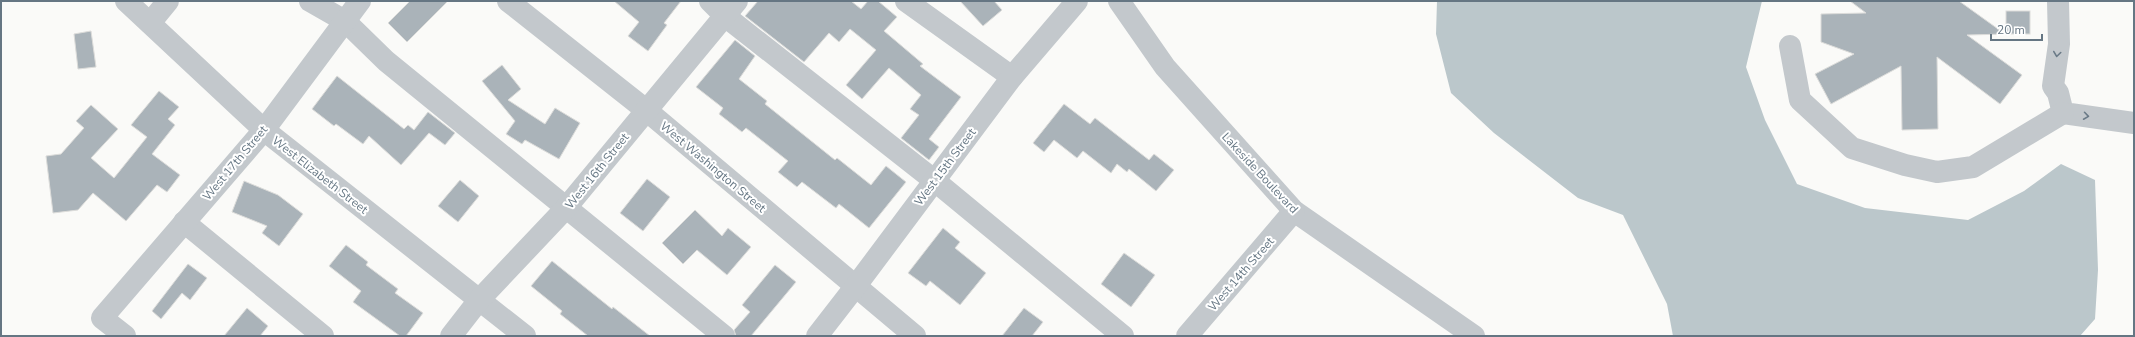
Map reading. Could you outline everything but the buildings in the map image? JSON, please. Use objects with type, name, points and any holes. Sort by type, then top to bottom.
[{"type":"street","name":"West Elizabeth Street","points":[[126,1],[264,130],[525,336]]},
{"type":"street","points":[[150,23],[168,1]]},
{"type":"street","points":[[310,1],[345,21],[386,61],[566,209],[724,336]]},
{"type":"street","name":"West 17th Street","points":[[125,336],[102,318],[264,130],[360,1]]},
{"type":"street","name":"West Washington Street","points":[[508,1],[646,110],[915,336]]},
{"type":"street","points":[[906,1],[1012,77]]},
{"type":"street","name":"West 15th Street","points":[[816,336],[855,287],[1012,77],[1077,1]]},
{"type":"street","name":"Lakeside Boulevard","points":[[1119,1],[1165,68],[1294,211],[1474,336]]},
{"type":"street","points":[[2058,1],[2059,44],[2053,86],[2058,93],[2063,113]]},
{"type":"street","points":[[724,6],[1122,336]]},
{"type":"street","name":"West 16th Street","points":[[451,336],[479,300],[566,209],[646,110],[724,6]]},
{"type":"street","points":[[1790,46],[1800,100],[1852,148],[1905,166],[1937,172],[1973,167],[2063,113],[2134,123]]},
{"type":"street","name":"West 14th Street","points":[[1187,336],[1294,211]]},
{"type":"street","points":[[184,222],[323,336]]},
{"type":"shaded area","points":[[1437,1],[1762,1],[1746,67],[1765,120],[1797,184],[1865,208],[1968,220],[2024,191],[2061,164],[2095,180],[2098,270],[2095,319],[2080,336],[1673,336],[1667,304],[1623,215],[1578,198],[1494,133],[1451,93],[1436,34]]}]
